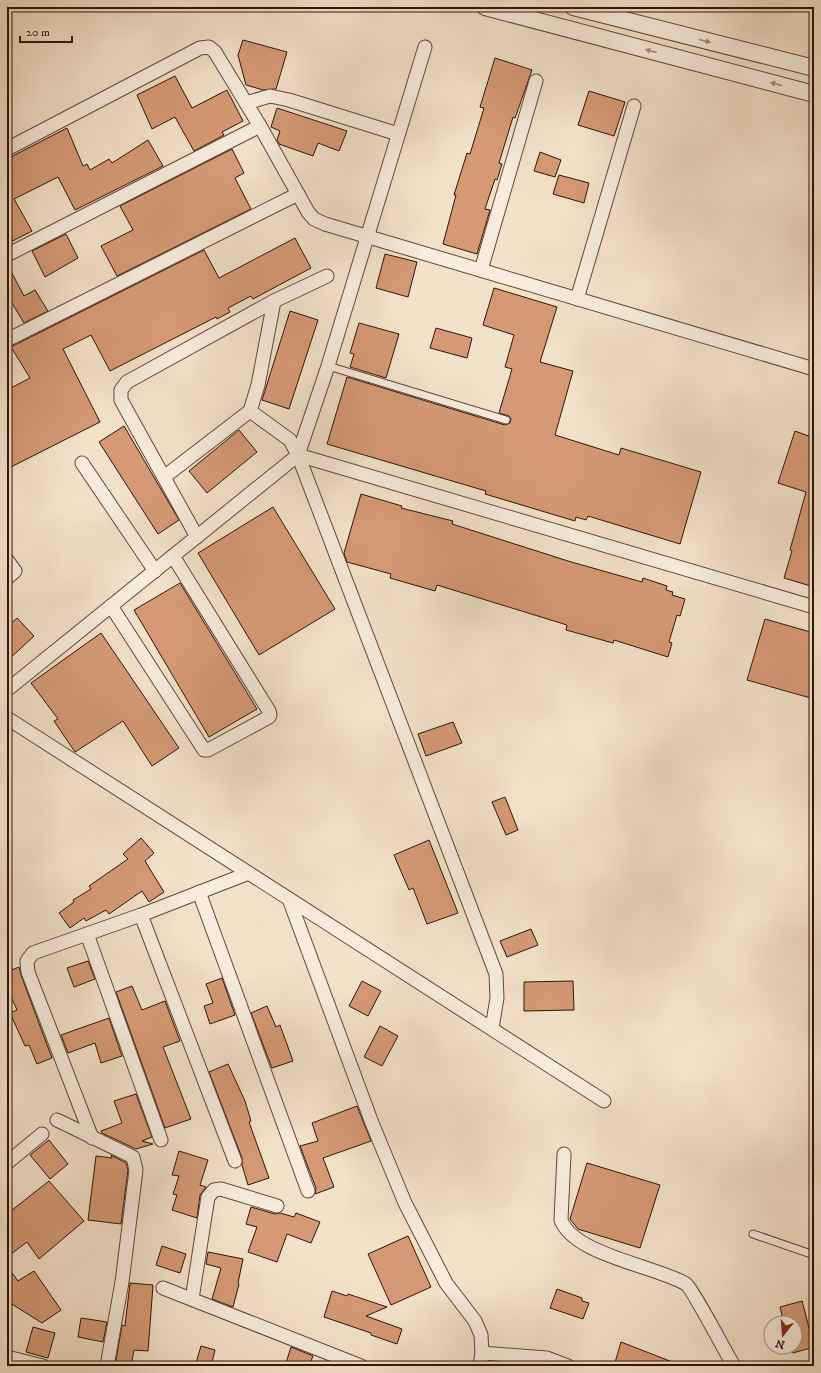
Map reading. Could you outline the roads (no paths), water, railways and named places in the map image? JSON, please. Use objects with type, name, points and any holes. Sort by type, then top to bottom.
[{"type":"street","points":[[485,7],[814,94]]},
{"type":"street","points":[[573,7],[814,68]]},
{"type":"street","points":[[7,148],[200,48],[209,47],[215,52],[260,126],[308,212],[314,219],[367,237],[814,369]]},
{"type":"street","points":[[7,690],[298,455],[328,366],[425,47]]},
{"type":"street","points":[[481,270],[536,81]]},
{"type":"street","points":[[246,103],[270,96],[289,100],[398,134]]},
{"type":"street","points":[[577,299],[634,106]]},
{"type":"street","points":[[7,255],[260,126]]},
{"type":"street","points":[[7,340],[298,194]]},
{"type":"street","points":[[197,537],[121,400],[121,390],[126,382],[274,301],[327,276]]},
{"type":"street","points":[[164,477],[250,412],[258,385],[274,301]]},
{"type":"street","points":[[250,412],[290,440],[298,455],[496,974],[497,998],[492,1028]]},
{"type":"street","points":[[298,455],[814,607]]},
{"type":"street","points":[[82,463],[155,571]]},
{"type":"street","points":[[111,606],[204,750],[208,750],[269,717],[269,711],[174,556]]},
{"type":"street","points":[[7,560],[15,571],[7,578]]},
{"type":"street","points":[[7,718],[604,1101]]},
{"type":"street","points":[[92,1138],[28,972],[27,961],[33,953],[141,915],[249,873]]},
{"type":"street","points":[[199,892],[308,1191]]},
{"type":"street","points":[[289,899],[372,1123],[405,1204],[446,1283],[475,1321],[481,1335],[482,1353],[480,1366]]},
{"type":"street","points":[[141,915],[236,1161]]},
{"type":"street","points":[[87,934],[161,1140]]},
{"type":"street","points":[[57,1120],[133,1157],[136,1170],[122,1282],[107,1366]]},
{"type":"street","points":[[7,1163],[42,1134]]},
{"type":"street","points":[[564,1154],[561,1220],[564,1229],[589,1247],[687,1285],[734,1366]]},
{"type":"street","points":[[192,1299],[208,1197],[214,1190],[221,1189],[277,1206]]},
{"type":"street","points":[[163,1288],[361,1366]]},
{"type":"street","points":[[482,1353],[547,1358],[568,1366]]},
{"type":"street","points":[[7,1357],[43,1366]]},
{"type":"lane","points":[[328,366],[506,420]]},
{"type":"lane","points":[[753,1234],[814,1254]]}]
